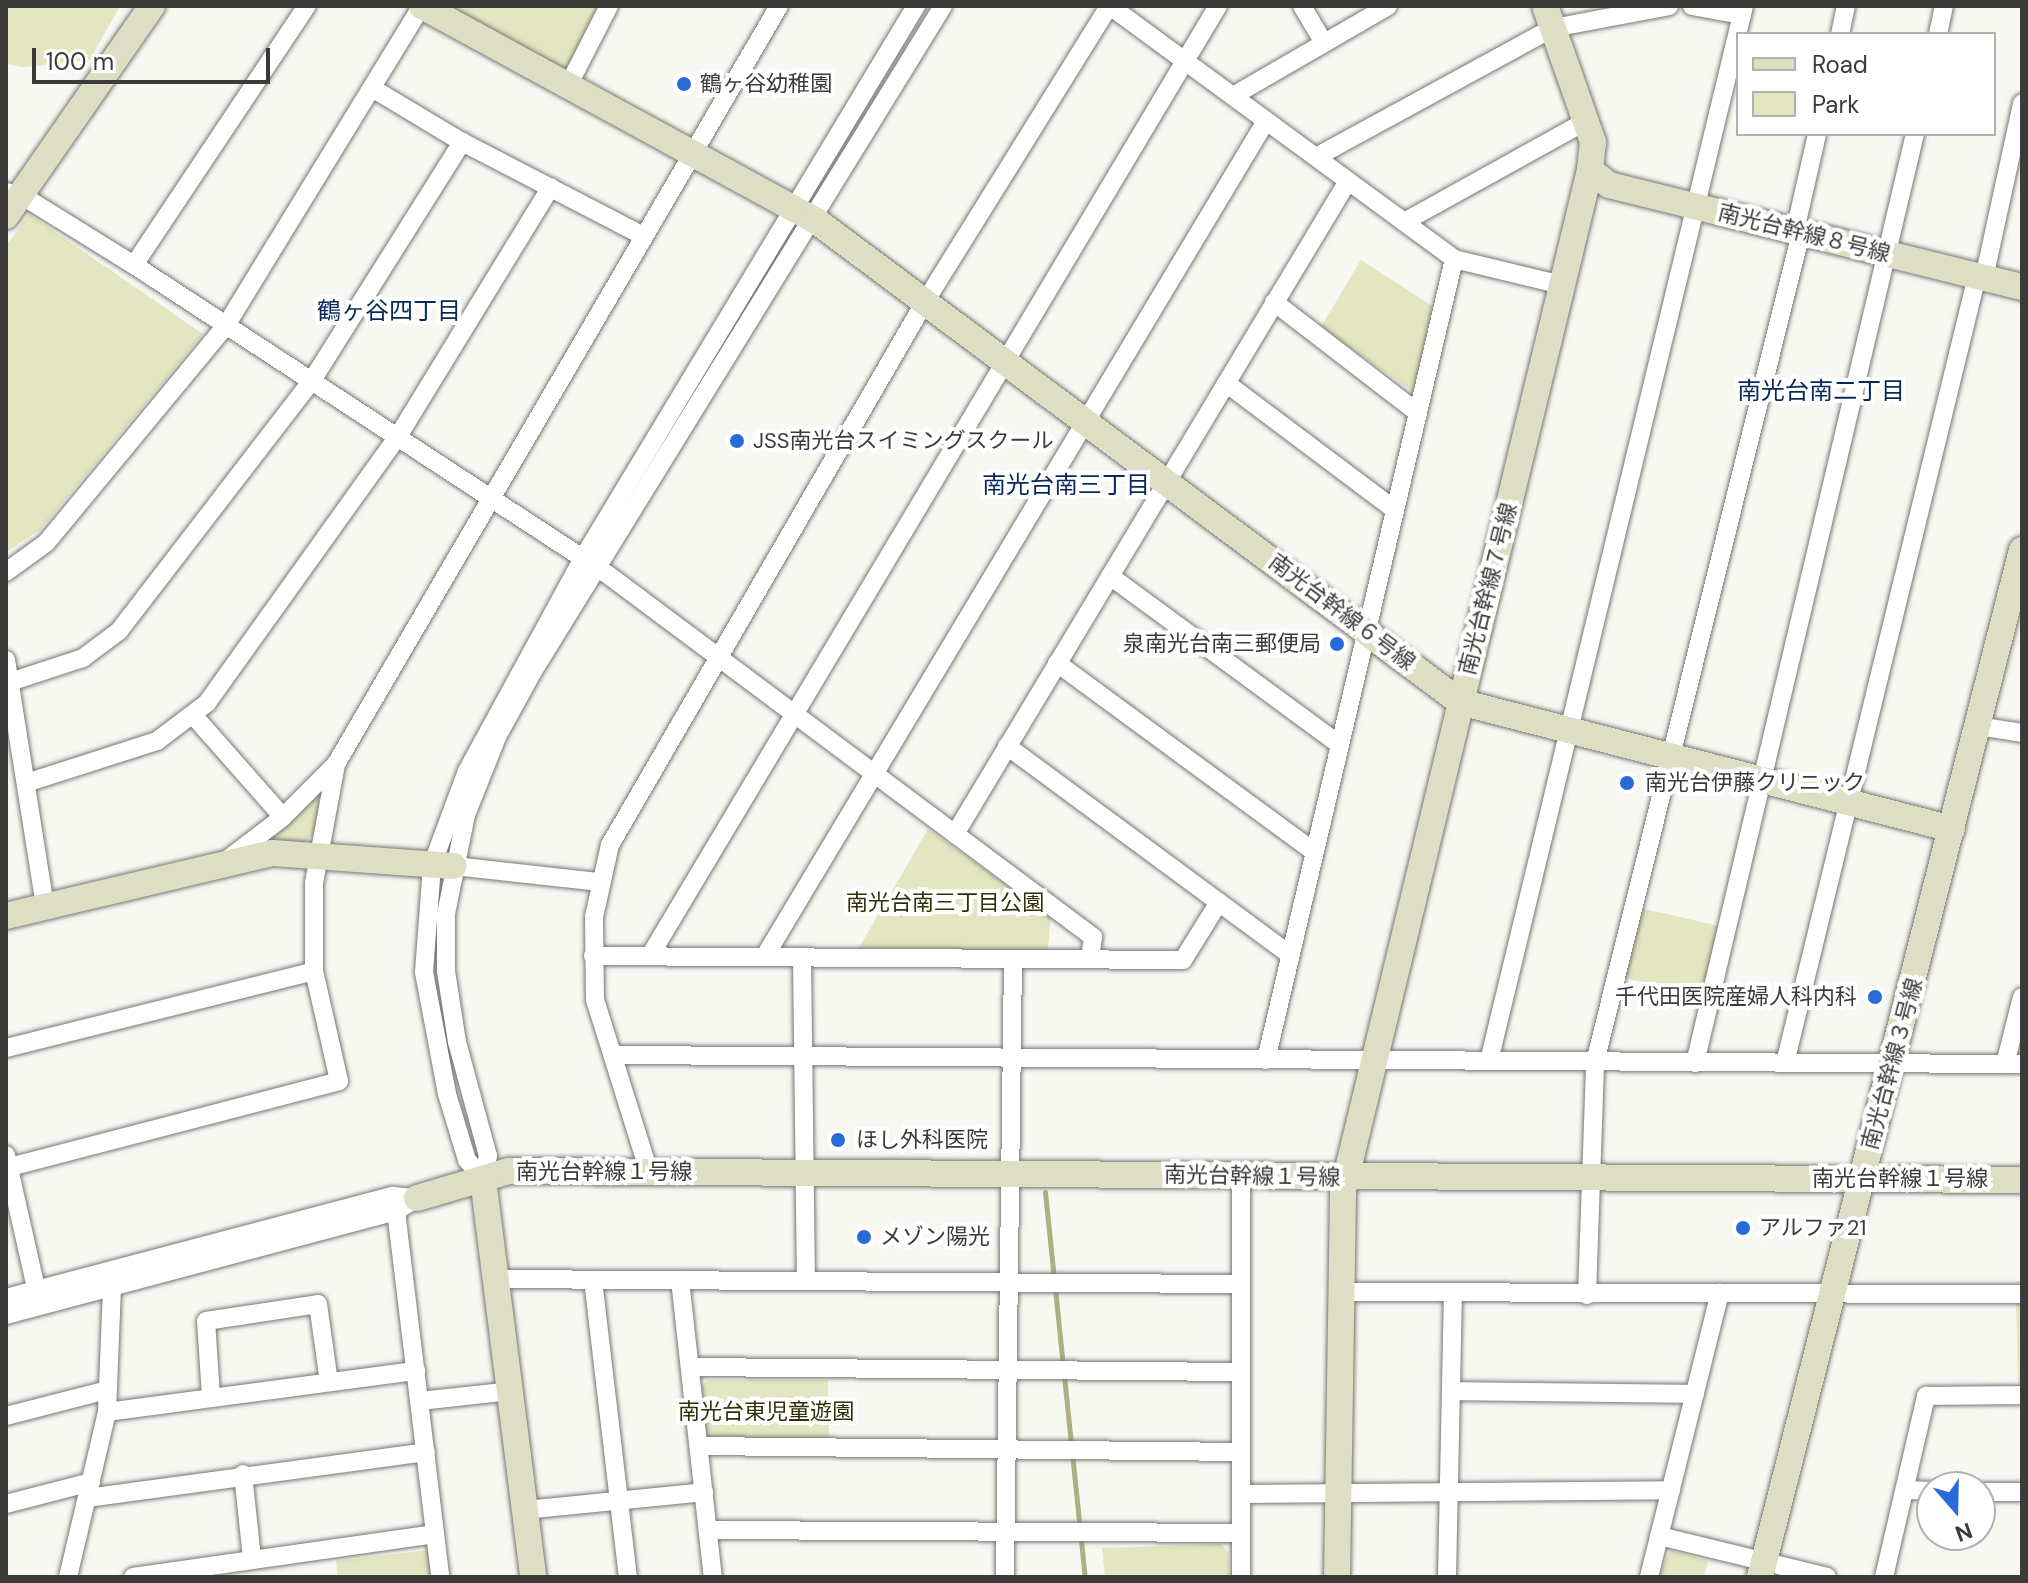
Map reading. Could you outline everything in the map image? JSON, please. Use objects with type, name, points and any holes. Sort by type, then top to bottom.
[{"type":"street","points":[[152,6],[11,201],[134,265],[590,563],[1093,937],[1090,959]]},
{"type":"street","points":[[134,265],[307,6]]},
{"type":"street","points":[[6,572],[46,543],[225,327],[422,6]]},
{"type":"street","name":"南光台幹線６号線","points":[[422,6],[804,214],[923,305],[1368,628],[1460,702],[1952,829]]},
{"type":"street","points":[[568,86],[609,6]]},
{"type":"street","points":[[226,861],[283,817],[336,764],[776,11],[756,6]]},
{"type":"street","points":[[804,214],[916,6]]},
{"type":"street","points":[[533,1577],[498,1279],[483,1179],[488,1156],[453,1027],[446,971],[443,866],[497,737],[590,563],[804,214],[943,6]]},
{"type":"street","points":[[649,1172],[595,1000],[593,956],[600,882],[625,812],[923,305],[1109,6],[1454,259],[1562,285]]},
{"type":"street","points":[[651,954],[1187,63],[1218,6]]},
{"type":"street","points":[[1302,6],[1324,43]]},
{"type":"street","points":[[1233,96],[1388,6]]},
{"type":"street","points":[[1316,157],[1549,17],[1669,6]]},
{"type":"street","points":[[1692,6],[1743,11],[1738,32]]},
{"type":"street","points":[[1840,32],[1846,6]]},
{"type":"street","points":[[1938,32],[1944,6]]},
{"type":"street","name":"南光台幹線７号線","points":[[1337,1577],[1340,1292],[1346,1177],[1590,170],[1593,142],[1549,17]]},
{"type":"street","points":[[1489,1061],[1736,41]]},
{"type":"street","points":[[372,88],[462,142],[643,236]]},
{"type":"street","points":[[1785,1063],[2022,103]]},
{"type":"street","points":[[765,956],[1266,121]]},
{"type":"street","points":[[1404,222],[1586,121]]},
{"type":"street","points":[[1587,1295],[1595,1062],[1798,232],[1817,136]]},
{"type":"street","points":[[1695,1063],[1758,780],[1915,136]]},
{"type":"street","points":[[10,682],[83,658],[119,631],[311,382],[462,142]]},
{"type":"street","name":"南光台幹線８号線","points":[[1590,170],[1609,185],[2022,287]]},
{"type":"street","points":[[955,834],[1348,181]]},
{"type":"street","points":[[26,783],[157,741],[193,715],[274,615],[397,438],[551,187]]},
{"type":"street","points":[[1266,1060],[1454,259]]},
{"type":"street","points":[[1274,302],[1418,413]]},
{"type":"street","points":[[1226,383],[1395,510]]},
{"type":"street","name":"南光台幹線３号線","points":[[1762,1569],[2022,550]]},
{"type":"street","points":[[1110,576],[1340,745]]},
{"type":"street","points":[[6,660],[45,907]]},
{"type":"street","points":[[1057,663],[1314,852]]},
{"type":"street","points":[[193,715],[283,817]]},
{"type":"street","points":[[1978,726],[2022,733]]},
{"type":"street","points":[[1007,746],[1290,955]]},
{"type":"street","points":[[38,1298],[7,1164],[339,1081],[314,971],[314,883],[336,764]]},
{"type":"street","points":[[6,916],[226,861],[273,853],[321,853],[600,882]]},
{"type":"street","points":[[593,956],[1183,960],[1219,902]]},
{"type":"street","points":[[802,957],[806,1281]]},
{"type":"street","points":[[1005,1577],[1013,959]]},
{"type":"street","points":[[6,1048],[314,971]]},
{"type":"street","points":[[613,1055],[2014,1064],[2022,997]]},
{"type":"street","name":"南光台幹線１号線","points":[[407,1204],[509,1171],[2022,1180]]},
{"type":"street","points":[[1241,1175],[1241,1577]]},
{"type":"street","points":[[6,1315],[38,1298],[393,1196],[407,1204]]},
{"type":"street","points":[[6,1298],[38,1298],[112,1287],[407,1204]]},
{"type":"street","points":[[407,1204],[416,1371],[440,1577]]},
{"type":"street","points":[[498,1279],[1241,1284]]},
{"type":"street","points":[[593,1280],[628,1577]]},
{"type":"street","points":[[680,1280],[713,1577]]},
{"type":"street","points":[[68,1577],[107,1412],[112,1287]]},
{"type":"street","points":[[1340,1292],[2022,1294]]},
{"type":"street","points":[[1447,1577],[1453,1293]]},
{"type":"street","points":[[1649,1577],[1720,1293]]},
{"type":"street","points":[[211,1396],[206,1321],[318,1304],[329,1382]]},
{"type":"street","points":[[690,1367],[1241,1372]]},
{"type":"street","points":[[107,1412],[416,1371]]},
{"type":"street","points":[[6,1416],[107,1390]]},
{"type":"street","points":[[420,1401],[512,1391]]},
{"type":"street","points":[[1451,1391],[1695,1394]]},
{"type":"street","points":[[1884,1577],[1907,1490],[1926,1396],[2022,1395]]},
{"type":"street","points":[[699,1446],[1241,1452]]},
{"type":"street","points":[[6,1504],[89,1490],[426,1452]]},
{"type":"street","points":[[243,1474],[252,1558]]},
{"type":"street","points":[[1241,1494],[1671,1490]]},
{"type":"street","points":[[1907,1490],[1916,1490]]},
{"type":"street","points":[[525,1510],[704,1492]]},
{"type":"street","points":[[1996,1492],[2022,1492]]},
{"type":"street","points":[[708,1530],[1241,1533]]},
{"type":"street","points":[[133,1577],[435,1534]]},
{"type":"street","points":[[1659,1536],[1762,1569],[1827,1577]]},
{"type":"green space","points":[[6,6],[120,6],[90,60],[23,67],[6,64]]},
{"type":"green space","points":[[437,6],[603,6],[565,78]]},
{"type":"green space","points":[[29,214],[203,334],[40,530],[6,552],[6,246]]},
{"type":"green space","points":[[1361,260],[1437,309],[1418,395],[1321,327]]},
{"type":"green space","points":[[321,783],[316,832],[304,843],[260,847]]},
{"type":"green space","name":"南光台南三丁目公園","points":[[928,829],[1051,917],[1047,955],[856,953]]},
{"type":"green space","points":[[1641,908],[1722,927],[1706,997],[1625,978]]},
{"type":"green space","points":[[2016,1301],[2022,1301],[2022,1387],[2018,1386]]},
{"type":"green space","name":"南光台東児童遊園","points":[[708,1380],[828,1380],[829,1444],[717,1443],[705,1435],[700,1388]]},
{"type":"green space","points":[[1221,1544],[1228,1552],[1230,1577],[1105,1577],[1102,1548]]},
{"type":"green space","points":[[429,1550],[432,1577],[338,1577],[336,1561]]},
{"type":"green space","points":[[1670,1550],[1708,1561],[1704,1577],[1658,1577]]},
{"type":"waterway","points":[[1045,1192],[1085,1577]]},
{"type":"place","name":"鶴ヶ谷幼稚園","points":[[684,84]]},
{"type":"place","name":"JSS南光台スイミングスクール","points":[[737,441]]},
{"type":"place","name":"泉南光台南三郵便局","points":[[1337,644]]},
{"type":"place","name":"南光台伊藤クリニック","points":[[1627,783]]},
{"type":"place","name":"千代田医院産婦人科内科","points":[[1875,997]]},
{"type":"place","name":"ほし外科医院","points":[[838,1140]]},
{"type":"place","name":"アルファ21","points":[[1743,1228]]},
{"type":"place","name":"メゾン陽光","points":[[864,1237]]},
{"type":"district","name":"鶴ヶ谷四丁目","points":[[389,311]]},
{"type":"district","name":"南光台南二丁目","points":[[1821,391]]},
{"type":"district","name":"南光台南三丁目","points":[[1066,485]]}]
